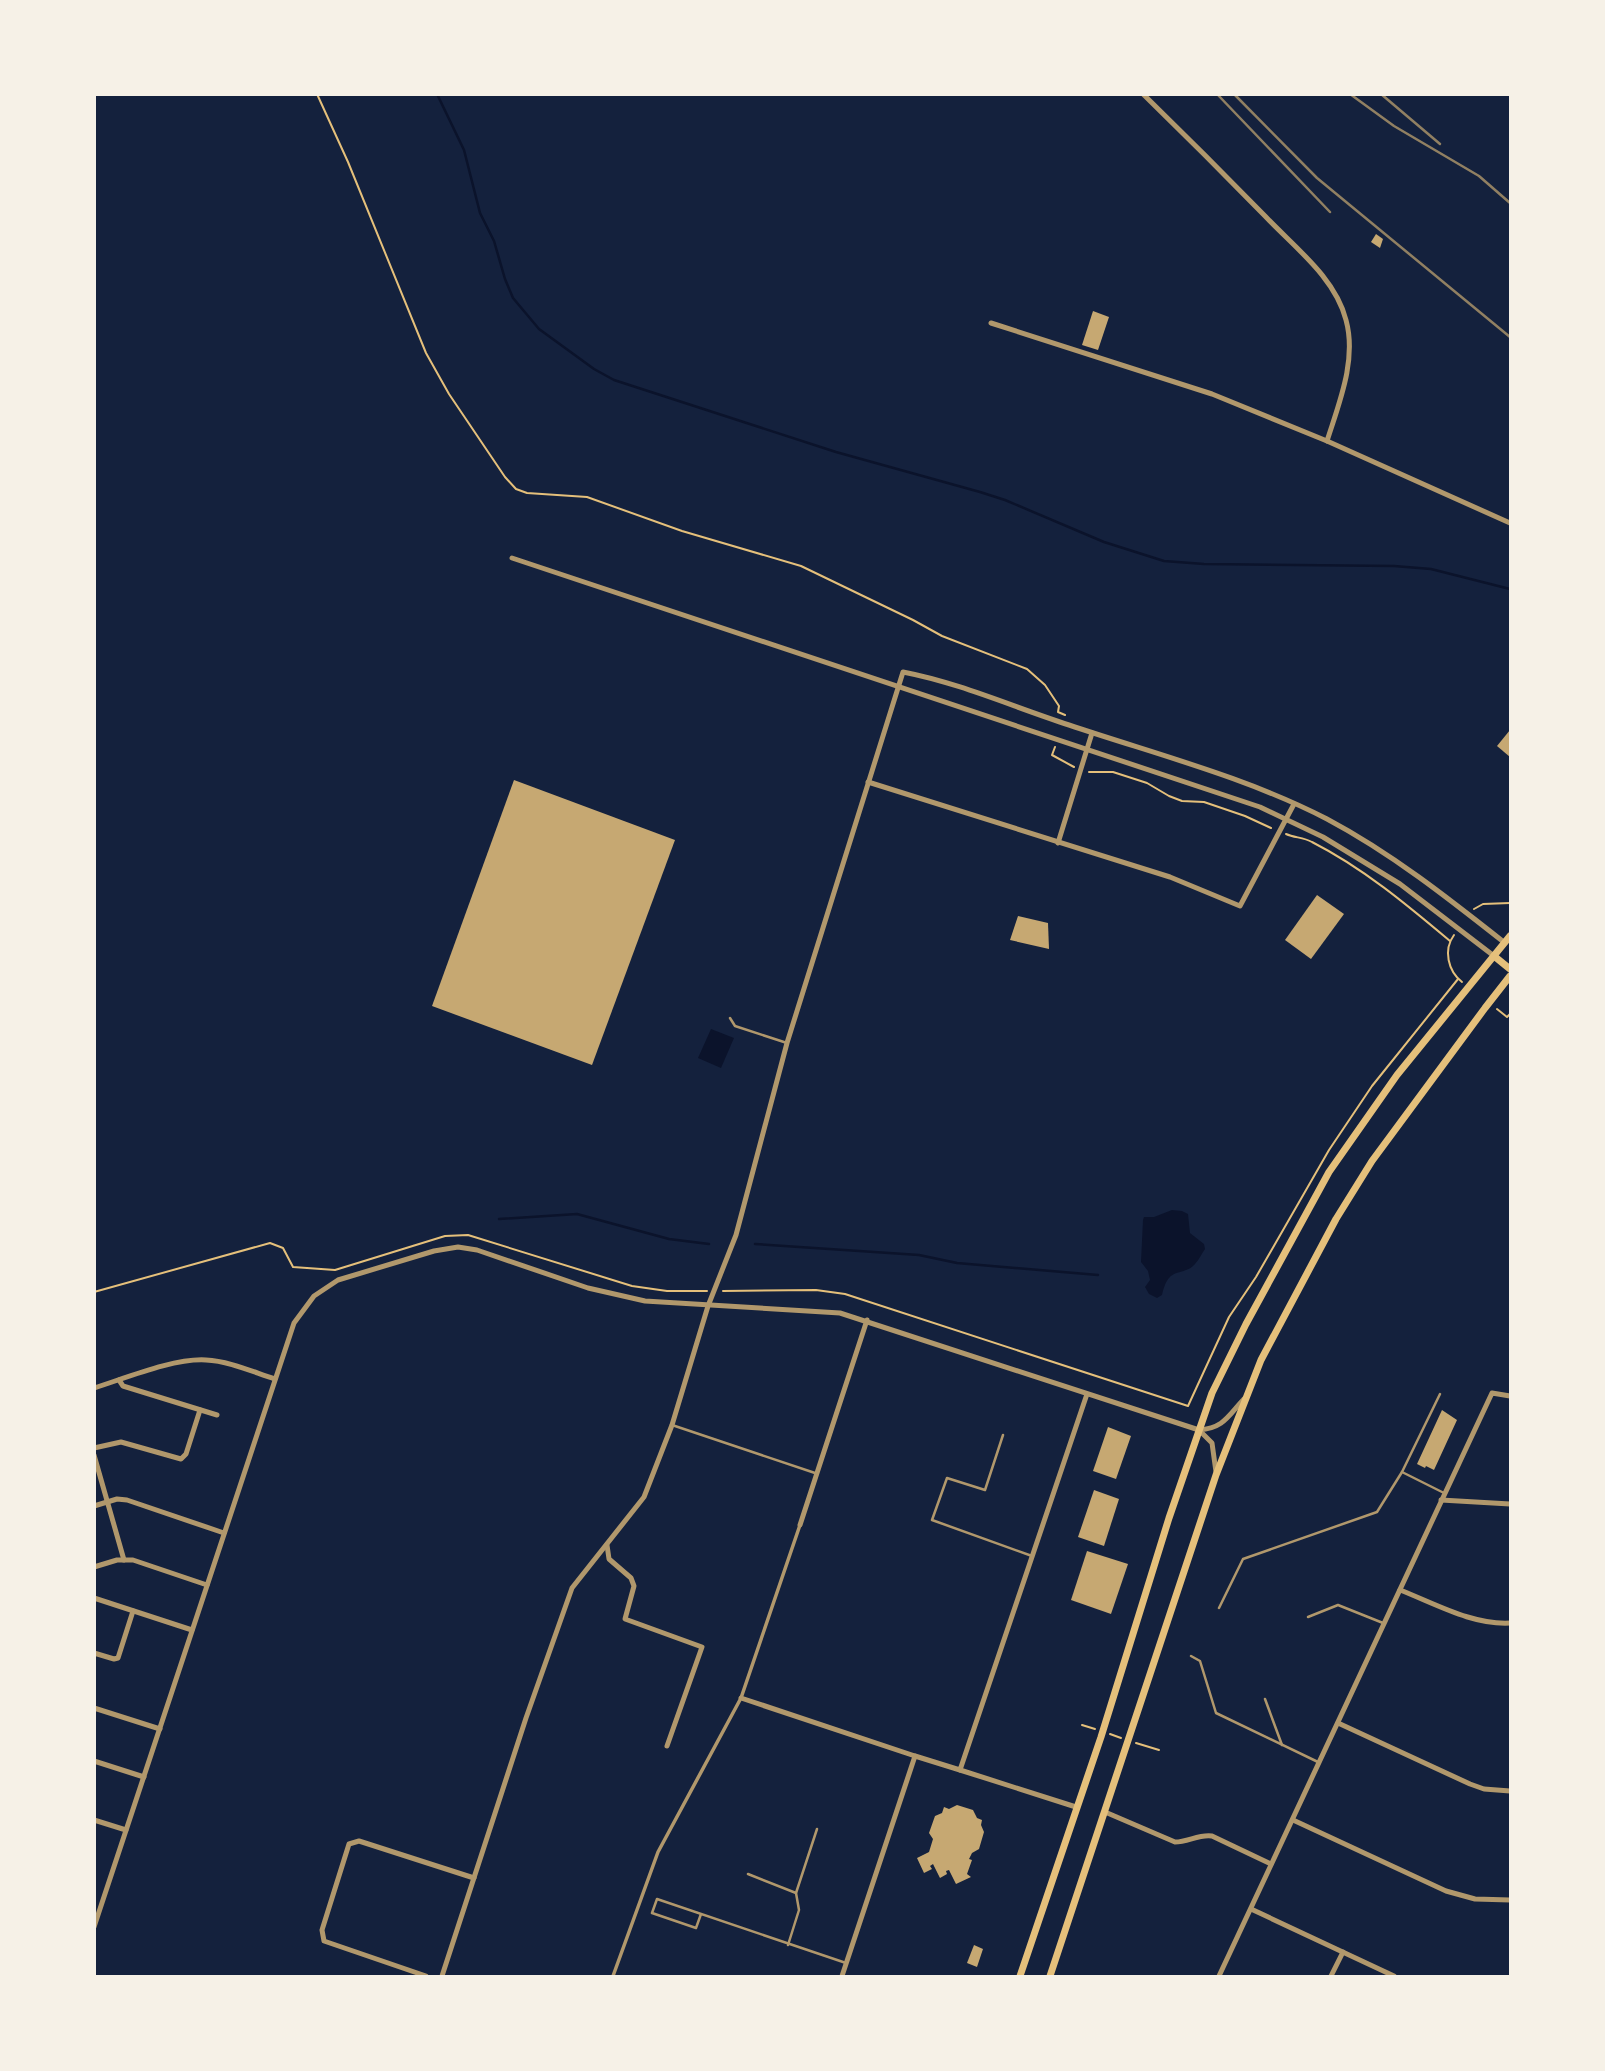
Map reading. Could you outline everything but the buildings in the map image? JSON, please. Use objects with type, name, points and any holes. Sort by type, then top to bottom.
[{"type":"main road","points":[[1020,1976],[1101,1737],[1212,1393],[1246,1324],[1329,1172],[1397,1075],[1494,956],[1508,945],[1510,936]]},
{"type":"main road","points":[[1494,956],[1510,969]]},
{"type":"main road","points":[[1050,1976],[1244,1398],[1279,1325],[1336,1219],[1372,1161],[1510,976]]},
{"type":"street","points":[[1143,94],[1305,257],[1331,286],[1340,302],[1347,323],[1350,356],[1344,388],[1327,441]]},
{"type":"street","points":[[991,323],[1212,394],[1327,441],[1510,523]]},
{"type":"street","points":[[512,558],[1260,807],[1323,837],[1400,884],[1494,956]]},
{"type":"street","points":[[442,1976],[526,1716],[572,1588],[644,1497],[672,1425],[708,1306],[736,1235],[787,1043],[902,672],[936,679],[1226,776],[1294,804],[1326,819],[1408,868],[1508,945]]},
{"type":"street","points":[[1058,843],[1089,750],[1092,733]]},
{"type":"street","points":[[868,782],[1170,877],[1240,906],[1294,804]]},
{"type":"street","points":[[94,1927],[294,1323],[305,1305],[321,1290],[338,1280],[449,1248],[477,1250],[588,1288],[645,1301],[821,1310],[867,1320],[1199,1430],[1212,1443],[1216,1475]]},
{"type":"street","points":[[612,1976],[658,1852],[741,1698],[867,1320]]},
{"type":"street","points":[[94,1388],[184,1361],[197,1360],[219,1362],[275,1379]]},
{"type":"street","points":[[119,1380],[124,1386],[216,1415]]},
{"type":"street","points":[[1219,1976],[1492,1393],[1510,1396]]},
{"type":"street","points":[[960,1770],[1087,1394]]},
{"type":"street","points":[[1199,1430],[1221,1425],[1244,1398]]},
{"type":"street","points":[[94,1448],[124,1442],[181,1459],[186,1454],[200,1410]]},
{"type":"street","points":[[94,1455],[124,1560]]},
{"type":"street","points":[[1443,1496],[1510,1504]]},
{"type":"street","points":[[94,1506],[127,1500],[224,1533]]},
{"type":"street","points":[[607,1544],[609,1559],[631,1578],[634,1586],[625,1619],[702,1647],[667,1746]]},
{"type":"street","points":[[94,1567],[124,1560],[136,1561],[207,1585]]},
{"type":"street","points":[[1400,1590],[1476,1621],[1510,1623]]},
{"type":"street","points":[[94,1598],[192,1630]]},
{"type":"street","points":[[94,1653],[118,1658],[133,1611]]},
{"type":"street","points":[[741,1698],[1076,1807]]},
{"type":"street","points":[[94,1708],[160,1729]]},
{"type":"street","points":[[1338,1723],[1470,1784],[1484,1789],[1510,1791]]},
{"type":"street","points":[[842,1976],[915,1756]]},
{"type":"street","points":[[94,1761],[144,1777]]},
{"type":"street","points":[[1105,1812],[1175,1842],[1205,1835],[1212,1836],[1271,1864]]},
{"type":"street","points":[[94,1820],[126,1830]]},
{"type":"street","points":[[1293,1820],[1446,1891],[1475,1899],[1510,1900]]},
{"type":"street","points":[[426,1976],[324,1941],[322,1930],[349,1844],[359,1841],[474,1878]]},
{"type":"street","points":[[1251,1909],[1394,1976]]},
{"type":"street","points":[[1331,1976],[1343,1952]]},
{"type":"lane","points":[[730,1018],[735,1026],[787,1043]]},
{"type":"lane","points":[[1219,1608],[1243,1559],[1377,1512],[1402,1472],[1440,1394]]},
{"type":"lane","points":[[672,1425],[817,1473]]},
{"type":"lane","points":[[1003,1435],[985,1490],[947,1478],[932,1520],[1032,1556]]},
{"type":"lane","points":[[1402,1472],[1443,1496]]},
{"type":"lane","points":[[1308,1617],[1338,1605],[1384,1623]]},
{"type":"lane","points":[[1191,1656],[1200,1661],[1216,1713],[1319,1762]]},
{"type":"lane","points":[[1265,1699],[1282,1745]]},
{"type":"lane","points":[[788,1945],[799,1910],[796,1893],[817,1829]]},
{"type":"lane","points":[[748,1874],[796,1893]]},
{"type":"lane","points":[[701,1914],[696,1928],[652,1913],[657,1899],[846,1963]]},
{"type":"path","points":[[317,94],[348,162],[426,354],[456,405],[516,489],[527,493],[587,497],[682,531],[801,566],[942,636],[1027,669],[1045,685],[1059,706],[1058,712],[1065,715],[1063,723]]},
{"type":"path","points":[[1057,740],[1052,755],[1082,770],[1094,773],[1113,772],[1147,783],[1169,796],[1204,802],[1245,816],[1297,839],[1308,840],[1357,867],[1450,941],[1448,947],[1451,973],[1458,979]]},
{"type":"path","points":[[1507,1017],[1510,1014]]},
{"type":"water","points":[[711,1029],[734,1038],[721,1068],[698,1058]]},
{"type":"water","points":[[1172,1210],[1188,1214],[1190,1233],[1204,1244],[1205,1249],[1190,1268],[1168,1279],[1162,1295],[1157,1298],[1149,1294],[1145,1287],[1150,1280],[1148,1271],[1141,1262],[1143,1220],[1144,1217],[1154,1217]]},
{"type":"waterway","points":[[437,94],[464,150],[480,213],[494,241],[513,298],[539,329],[594,369],[614,380],[836,452],[1005,500],[1104,542],[1164,561],[1204,564],[1394,566],[1431,569],[1510,589]]},
{"type":"waterway","points":[[499,1219],[577,1214],[669,1239],[709,1244]]},
{"type":"waterway","points":[[755,1244],[919,1255],[957,1263],[1098,1275]]},
{"type":"railway","points":[[1217,94],[1330,212]]},
{"type":"railway","points":[[1234,94],[1317,178],[1510,337]]},
{"type":"railway","points":[[1350,94],[1394,126],[1479,176],[1510,203]]},
{"type":"railway","points":[[1381,94],[1440,144]]}]
